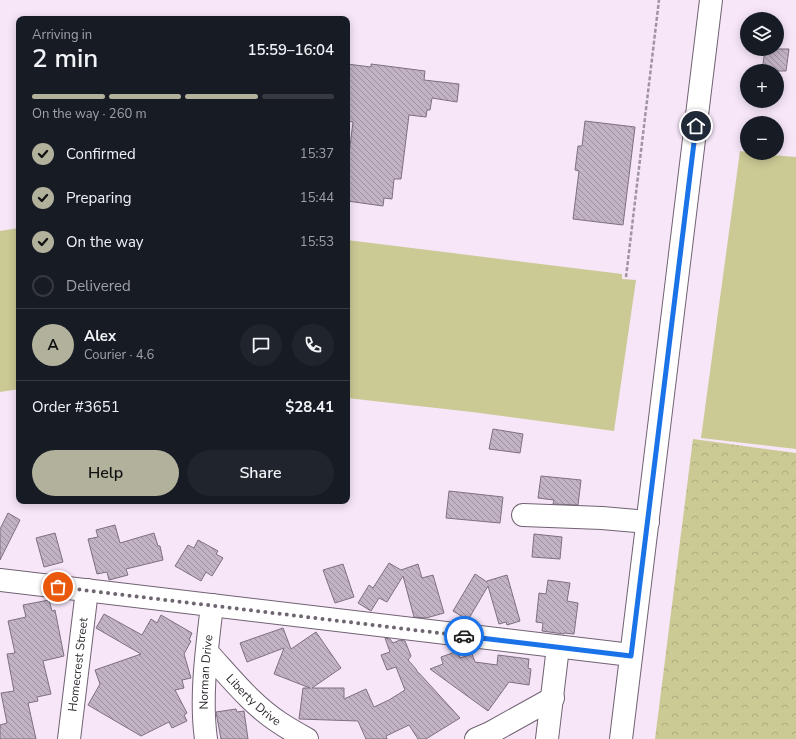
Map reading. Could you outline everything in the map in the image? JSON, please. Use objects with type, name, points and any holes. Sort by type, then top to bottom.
[{"type":"main road","points":[[621,739],[711,0]]},
{"type":"main road","points":[[523,515],[602,518],[648,522]]},
{"type":"main road","points":[[0,580],[631,656]]},
{"type":"main road","name":"Homecrest Street","points":[[69,739],[87,590]]},
{"type":"main road","name":"Norman Drive","points":[[206,739],[203,718],[207,652],[212,605]]},
{"type":"main road","points":[[547,739],[558,647]]},
{"type":"main road","name":"Liberty Drive","points":[[207,652],[239,688],[261,708],[280,723],[307,739]]},
{"type":"main road","points":[[476,739],[490,733],[553,698]]},
{"type":"path","points":[[626,277],[659,0]]},
{"type":"green space","points":[[740,151],[740,160],[784,160],[784,156],[796,157],[796,449],[701,438]]},
{"type":"green space","points":[[16,228],[16,389],[0,392],[0,231]]},
{"type":"green space","points":[[350,240],[622,274],[622,279],[636,280],[614,431],[472,412],[350,398]]},
{"type":"green space","points":[[693,439],[796,453],[796,739],[655,739]]},
{"type":"building","points":[[784,49],[789,49],[786,71],[784,71],[784,64],[763,64],[764,56],[784,56]]},
{"type":"building","points":[[350,64],[371,67],[371,64],[425,71],[424,80],[459,84],[457,102],[432,98],[430,110],[427,110],[426,117],[409,115],[401,179],[394,179],[392,199],[384,198],[383,206],[350,201],[350,146],[353,122],[350,122]]},
{"type":"building","points":[[585,121],[635,127],[623,225],[573,219],[579,171],[575,170],[578,146],[582,146]]},
{"type":"building","points":[[493,429],[523,434],[520,453],[489,449]]},
{"type":"building","points":[[541,476],[581,480],[578,505],[553,504],[554,500],[538,498]]},
{"type":"building","points":[[449,491],[503,497],[500,523],[446,518]]},
{"type":"building","points":[[8,513],[20,520],[0,560],[0,529]]},
{"type":"building","points":[[115,525],[120,543],[154,533],[158,546],[160,546],[163,560],[126,569],[128,575],[109,580],[107,572],[97,574],[88,539],[98,537],[96,530]]},
{"type":"building","points":[[55,533],[63,562],[44,567],[36,538]]},
{"type":"building","points":[[534,534],[562,537],[560,559],[532,557]]},
{"type":"building","points":[[198,540],[218,551],[216,554],[223,558],[212,576],[206,572],[201,581],[175,566],[188,545],[194,548]]},
{"type":"building","points":[[389,563],[401,570],[418,564],[422,578],[433,575],[444,613],[426,618],[414,617],[403,576],[387,602],[379,598],[371,611],[358,603],[369,585],[373,588]]},
{"type":"building","points":[[343,564],[354,597],[335,603],[323,570]]},
{"type":"building","points":[[475,574],[487,582],[507,575],[520,621],[507,625],[506,622],[499,624],[488,586],[468,620],[453,611]]},
{"type":"building","points":[[548,580],[570,583],[567,601],[578,603],[574,634],[542,631],[543,623],[536,622],[539,593],[546,594]]},
{"type":"building","points":[[49,600],[52,611],[55,610],[64,656],[43,661],[51,694],[37,697],[38,701],[28,703],[36,739],[0,739],[0,725],[7,723],[1,693],[14,691],[7,654],[15,653],[8,621],[26,617],[23,605]]},
{"type":"building","points":[[104,614],[142,635],[151,619],[157,623],[161,615],[192,633],[189,640],[191,641],[184,654],[191,678],[182,680],[184,688],[175,690],[187,713],[184,715],[187,721],[172,728],[169,722],[141,736],[88,705],[100,684],[95,670],[141,654],[96,628]]},
{"type":"building","points":[[283,628],[291,649],[316,632],[341,668],[312,688],[344,688],[344,699],[366,689],[374,707],[405,690],[396,667],[387,670],[381,655],[390,652],[385,638],[390,639],[393,643],[400,640],[405,641],[411,656],[408,660],[418,673],[460,718],[426,739],[418,739],[409,725],[386,736],[387,739],[366,739],[358,721],[299,719],[303,688],[310,688],[274,674],[284,648],[247,662],[240,643]]},
{"type":"building","points":[[458,651],[460,658],[472,654],[475,662],[497,665],[498,655],[529,659],[528,668],[531,669],[529,685],[509,682],[488,711],[430,669],[443,664],[441,657]]},
{"type":"building","points":[[236,709],[237,712],[244,711],[248,739],[221,739],[216,712]]},
{"type":"way so far","points":[[58,587],[464,636]]},
{"type":"route","points":[[464,636],[631,656],[696,126]]}]
